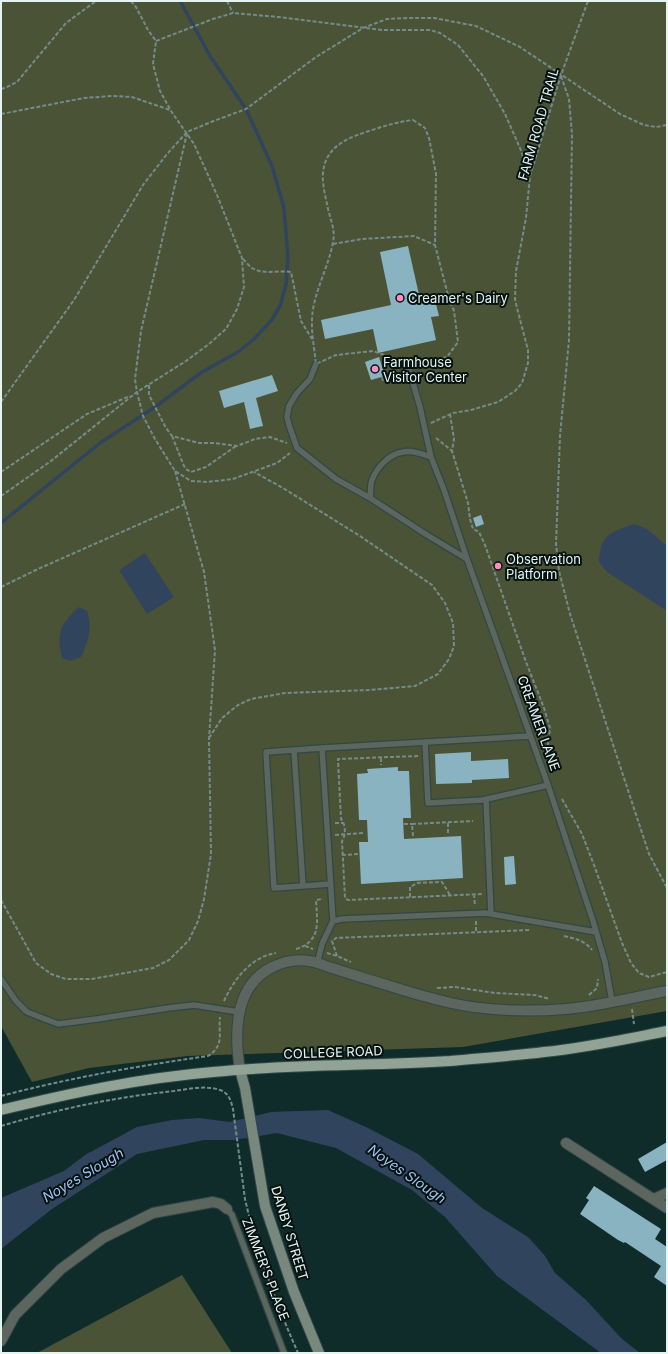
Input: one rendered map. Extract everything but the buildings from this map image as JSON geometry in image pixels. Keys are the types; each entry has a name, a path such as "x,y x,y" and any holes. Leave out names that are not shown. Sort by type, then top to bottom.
{"main road":[{"name":"COLLEGE ROAD","path":"1,1110 58,1096 186,1074 240,1070 448,1061 544,1052 667,1031"}],"street":[{"path":"240,1070 236,1048 241,1001 254,981 276,965 289,961 309,961 452,1004 526,1011 589,1006 667,991"},
{"name":"DANBY STREET","path":"240,1070 245,1088 265,1206 294,1292 319,1353"},
{"path":"566,1143 667,1208"},
{"path":"654,1199 667,1193"},
{"name":"ZIMMER'S PLACE","path":"1,1341 15,1315 61,1269 103,1238 153,1213 213,1202 221,1204 227,1210"}],"lane":[{"path":"316,364 310,380 297,393 289,406 287,417 297,448 336,479 370,498 426,535 467,559"},
{"name":"CREAMER LANE","path":"409,369 431,457 548,785 605,962 612,1001"},
{"path":"370,498 372,480 379,468 390,457 404,452 420,453 431,457"},
{"path":"330,884 274,888 266,752 530,736"},
{"path":"425,742 428,803 486,799 548,785"},
{"path":"317,964 322,944 333,921 322,748"},
{"path":"294,750 303,886"},
{"path":"486,799 491,914"},
{"path":"333,921 342,919 485,913 596,932"},
{"path":"1,979 16,1001 27,1012 58,1024 194,1005 240,1012"},
{"name":"ZIMMER'S PLACE","path":"227,1210 232,1215 284,1353"}],"path":[{"path":"1,89 17,82 66,23 96,1"},
{"path":"1,496 51,461 134,394 186,361 209,344 226,329 237,309 244,287 242,258 214,188 194,144 171,111 160,91 153,64 156,41 131,1"},
{"path":"227,1 233,13"},
{"name":"FARM ROAD TRAIL","path":"424,428 434,421 450,414 471,410 498,402 515,391 522,383 526,372 528,350 515,299 516,271 526,218 530,176 561,75 588,1"},
{"path":"156,41 233,13 382,30 430,30 440,33 458,45 483,76 505,114 530,176"},
{"path":"1,402 74,300 143,185 167,154 187,132 246,109 316,57 363,28 387,19 408,18 434,18 476,26 520,47 620,114 644,125 667,125"},
{"path":"561,75 569,98 572,134 568,340 560,436 556,544 559,571 570,614 649,854 667,888"},
{"path":"1,114 84,98 112,96 132,97 171,111"},
{"path":"382,377 383,381 409,369 447,357 458,342 454,311 449,299 435,245 436,174 429,138 425,128 413,120 394,123 347,139 334,148 330,154 323,174 327,204 334,233 333,244 319,282 312,310 316,364 336,355 373,351 401,361 409,369"},
{"path":"1,900 36,963 51,974 66,979 92,979 153,968 169,960 190,940 198,921 204,899 210,854 209,739 215,650 204,572 185,504 175,471 143,416 135,379 141,331 187,132"},
{"path":"333,244 362,239 414,236 435,245"},
{"path":"242,258 252,268 266,272 291,272 300,321 313,339"},
{"path":"148,385 149,395 166,428 172,436 184,466 191,472 206,467 237,446 255,439 270,437 297,448"},
{"path":"1,472 87,414 134,394"},
{"path":"450,414 454,439 452,451 468,503 473,529 479,532 482,539 550,728 547,752 548,759"},
{"path":"424,428 452,451"},
{"path":"172,436 199,443 237,446"},
{"path":"175,471 191,480 207,482 233,479 277,463 297,448"},
{"path":"209,739 222,718 238,705 251,699 285,693 370,690 415,686 438,674 449,659 454,646 453,624 445,603 432,585 360,536 283,488 254,472"},
{"path":"1,587 185,504"},
{"path":"426,756 338,759 341,819 344,823 342,855 345,898 348,900 490,894"},
{"path":"381,758 381,765"},
{"path":"562,798 582,834 622,943 631,963 639,973 649,977 667,972"},
{"path":"404,824 473,821"},
{"path":"448,823 448,835"},
{"path":"412,824 413,836"},
{"path":"328,836 363,833"},
{"path":"342,855 359,854"},
{"path":"410,897 410,887 417,883 442,882 450,896"},
{"path":"291,950 305,946 309,943 316,932 316,900 331,899"},
{"path":"338,956 332,941 336,938 486,931 535,931"},
{"path":"564,936 580,940 588,945 594,952"},
{"path":"305,946 338,956 355,964"},
{"path":"1,1096 44,1085 108,1072 208,1056 218,1047 220,1038 220,1010 229,990 244,970 256,962 279,952"},
{"path":"585,996 597,988 598,976"},
{"path":"432,988 455,987 495,993 535,995 555,1000"},
{"path":"630,998 634,1024"},
{"path":"1,1126 85,1104 149,1094 205,1088 220,1090 225,1093 231,1099 245,1199 251,1221 264,1267 281,1316 298,1353"}],"green space":[{"path":"1,1 667,1 667,1011 463,1047 187,1056 89,1068 32,1082 1,1026"},
{"path":"182,1275 232,1353 37,1353"}],"water":[{"path":"634,524 647,529 667,546 667,611 607,572 599,562 604,540 613,532"},
{"path":"145,553 174,597 147,614 119,570"},
{"path":"79,607 87,611 90,629 86,646 81,657 70,661 62,658 59,642 60,635 67,619"},
{"name":"Noyes Slough","path":"328,1110 368,1128 418,1154 482,1208 528,1237 545,1256 555,1273 586,1300 622,1339 640,1353 601,1353 497,1276 445,1217 412,1190 336,1148 277,1133 234,1140 204,1140 137,1154 52,1209 1,1249 1,1198 64,1171 85,1155 137,1127 172,1120 199,1118 230,1122 271,1112"}],"waterway":[{"path":"1,523 100,443 155,407 202,372 238,352 253,340 271,321 280,306 286,284 288,258 284,208 272,166 246,109 210,56 180,1"}],"place":[{"name":"Creamer's Dairy","path":"400,298"},
{"name":"Farmhouse Visitor Center","path":"375,369"},
{"name":"Observation Platform","path":"498,566"}]}
